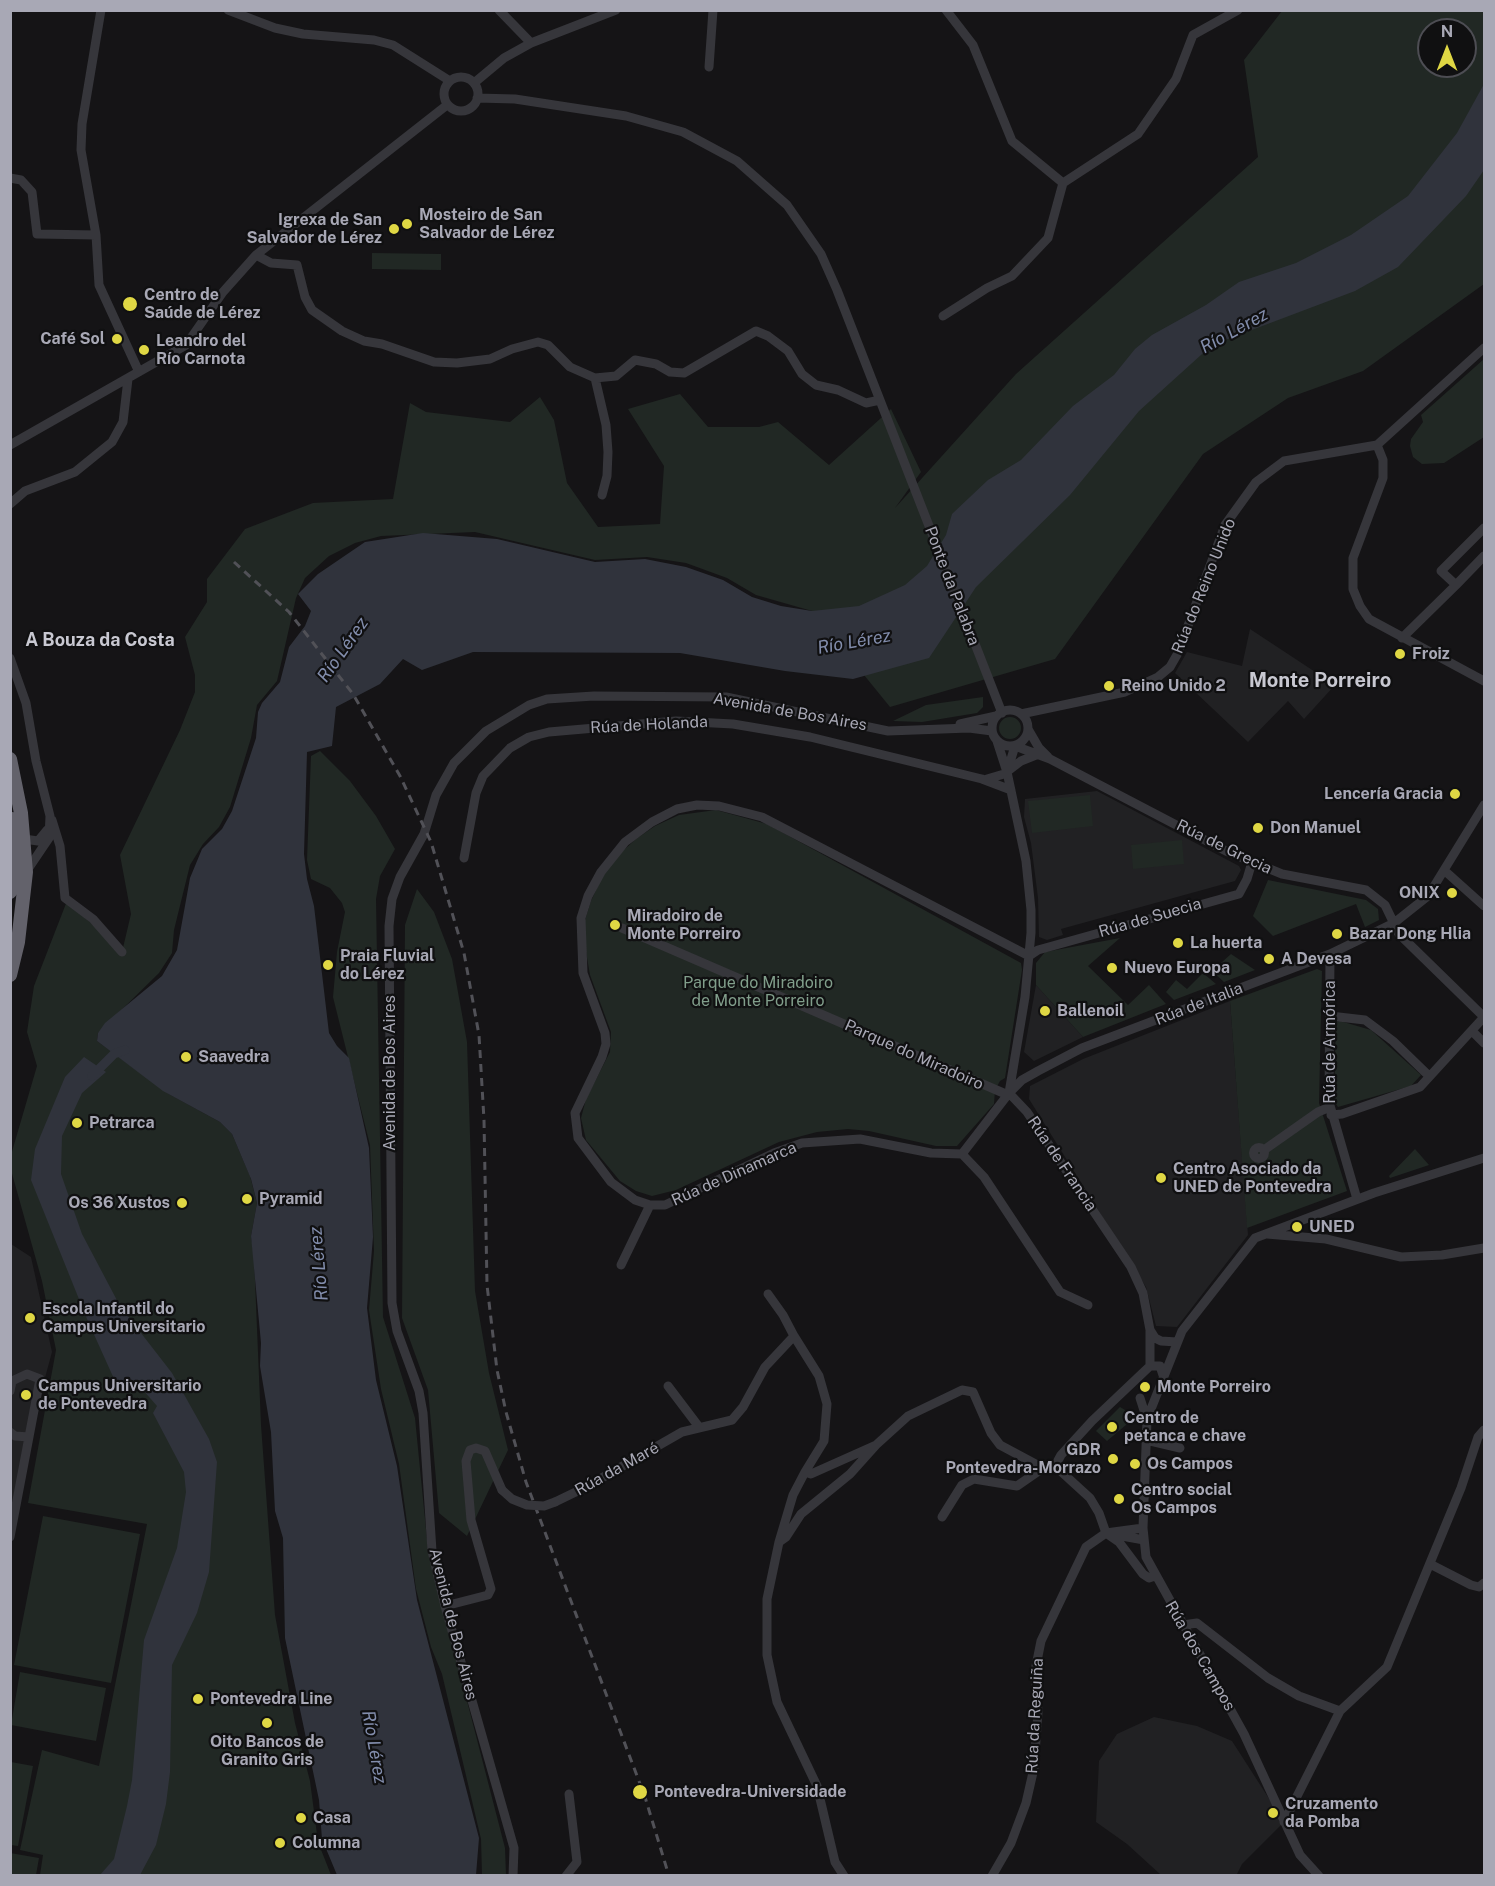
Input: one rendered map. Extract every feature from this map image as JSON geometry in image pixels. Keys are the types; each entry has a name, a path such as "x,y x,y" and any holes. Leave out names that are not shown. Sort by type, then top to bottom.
{"highway":[{"path":"10,759 24,839 26,872 18,942 10,975"},
{"path":"10,806 14,840 10,892"}],"street":[{"path":"101,10 81,136 83,163 96,235 99,285 140,372"},
{"path":"228,10 275,28 303,34 374,40 393,45 450,81"},
{"path":"499,10 531,43"},
{"path":"474,83 504,58 531,43 616,10"},
{"path":"709,68 713,10"},
{"path":"946,10 973,45 1012,141 1063,183"},
{"path":"943,316 987,288 1012,276 1047,238 1063,183 1138,134 1176,79 1193,35 1238,10"},
{"path":"460,77 474,83 477,98 466,111 455,111 447,105 444,89 450,81 460,77"},
{"name":"Ponte da Palabra","path":"477,98 515,99 655,123 684,132 737,160 787,205 821,254 993,690 999,715"},
{"path":"10,445 186,345 223,292 256,255 447,105"},
{"path":"10,178 21,180 32,192 37,234 96,235"},
{"path":"256,255 271,263 297,265 305,297 312,310 342,331 364,341 382,344 444,364 490,359 512,349 538,342 548,345 570,367 595,378 616,376 635,360 656,364 670,372 684,373 756,332 768,336 788,351 802,374 816,385 838,390 866,403 880,400"},
{"path":"1485,348 1377,445 1383,460 1383,478 1353,558 1353,589 1360,606 1369,619 1485,681"},
{"path":"595,378 606,424 608,452 607,476 602,495"},
{"path":"10,504 25,492 75,472 112,442 123,422 128,379"},
{"name":"Rúa do Reino Unido","path":"1021,714 1125,692 1158,677 1170,666 1178,653 1225,525 1256,482 1284,461 1377,445"},
{"path":"1456,585 1441,571 1485,528"},
{"path":"1402,638 1485,556"},
{"path":"10,658 26,703 50,820 50,838 26,872"},
{"name":"Avenida de Bos Aires","path":"513,1875 514,1848 445,1606 432,1551 423,1413 419,1391 397,1330 392,1303 389,926 392,899 400,877 424,834 443,779 468,746 486,731 529,705 547,699 594,696 726,697 804,711 888,731 969,728 992,731"},
{"path":"1007,772 1015,746 1024,739 1028,729 1021,714 1011,711 999,715 992,731 1007,772 1030,887 1029,956 1008,1094 962,1154 984,1177 1060,1292 1088,1305"},
{"name":"Avenida de Bos Aires","path":"922,730 999,715"},
{"name":"Rúa de Holanda","path":"464,858 476,793 483,776 510,748 529,737 549,732 676,722 714,722 810,737 981,779 1011,790"},
{"name":"Rúa de Grecia","path":"1028,729 1039,748 1050,759"},
{"path":"997,741 1005,746 1015,746"},
{"name":"Rúa de Grecia","path":"1015,746 1050,759 1226,851 1252,862 1282,874 1366,890 1385,904 1399,934 1484,1017"},
{"name":"Rúa de Holanda","path":"981,779 993,779 1036,755"},
{"path":"981,779 992,775 1003,760"},
{"name":"Rúa de Dinamarca","path":"962,1154 932,1153 860,1139 802,1143 774,1152 665,1204 650,1204 635,1200 611,1182 584,1149 574,1124 579,1099 602,1057 606,1044 605,1033 583,973 579,937 581,918 588,896 601,872 625,842 652,822 677,809 697,805 730,808 762,817 1029,956"},
{"name":"Rúa de Italia","path":"1008,1094 1022,1080 1082,1048 1330,954 1394,923 1428,896 1485,805"},
{"path":"24,839 38,841 50,820"},
{"path":"50,820 55,825 60,846 64,898 93,919 122,952"},
{"name":"Rúa de Suecia","path":"1029,956 1038,950 1239,894 1252,862"},
{"path":"1445,871 1485,906"},
{"name":"Parque do Miradoiro","path":"622,928 1008,1094"},
{"name":"Rúa de Armórica","path":"1330,954 1330,1111 1357,1199"},
{"path":"1330,1016 1365,1020 1393,1041 1430,1076"},
{"path":"1264,1150 1318,1112 1330,1111 1342,1114 1409,1093 1420,1087 1484,1017"},
{"path":"1472,1031 1485,1043"},
{"name":"Rúa de Francia","path":"1008,1094 1033,1121 1131,1267 1143,1293 1150,1329 1150,1366"},
{"path":"1134,1381 1135,1392 1140,1398 1147,1398 1155,1394 1186,1325 1255,1238 1357,1199 1485,1158"},
{"path":"621,1265 650,1204"},
{"path":"1264,1234 1326,1239 1401,1257 1443,1255 1485,1248"},
{"path":"768,1294 819,1376 827,1404 824,1441 794,1495 778,1542 767,1599 768,1665 782,1717 817,1786 835,1862 844,1875"},
{"path":"1150,1329 1158,1340 1178,1342"},
{"name":"Rúa da Maré","path":"445,1606 488,1595 492,1589 471,1520 466,1461 470,1450 476,1448 485,1451 502,1490 512,1499 527,1505 544,1506 586,1487 675,1435 699,1427 720,1425 735,1417 765,1367 794,1336"},
{"path":"1055,1466 1061,1455 1084,1429 1150,1366 1160,1366 1163,1375"},
{"path":"10,1391 12,1381 27,1374 40,1379 10,1537"},
{"path":"668,1386 699,1427"},
{"path":"778,1542 786,1537 801,1514 850,1474 876,1445 908,1416 937,1400 968,1390 974,1395 996,1441 1009,1451 1043,1468"},
{"name":"Rúa dos Campos","path":"1155,1394 1147,1420 1143,1528 1146,1557 1244,1734 1300,1855 1319,1875"},
{"name":"Rúa dos Campos","path":"1140,1398 1147,1420"},
{"path":"1284,1822 1340,1710 1387,1667 1461,1488 1478,1437 1485,1430"},
{"path":"10,1432 15,1436 29,1437"},
{"path":"1146,1440 1180,1448"},
{"path":"805,1472 810,1474 876,1445"},
{"path":"942,1517 962,1485 974,1479 1017,1486 1043,1468 1055,1466"},
{"path":"1055,1466 1090,1498 1100,1513 1106,1533 1119,1542 1143,1574 1149,1578 1155,1576"},
{"path":"1106,1533 1143,1528"},
{"path":"1106,1533 1144,1540"},
{"name":"Rúa da Reguiña","path":"992,1875 1011,1842 1026,1803 1034,1768 1038,1713 1035,1671 1037,1653 1086,1547 1106,1533"},
{"path":"1430,1564 1471,1585 1479,1587 1485,1583"},
{"path":"1183,1625 1197,1623 1268,1678 1299,1696 1340,1710"},
{"path":"566,1875 577,1862 568,1794"}],"shaded area":[{"path":"1250,629 1335,685 1304,719 1288,701 1248,742 1175,673 1187,652 1242,666"},
{"path":"1097,791 1239,866 1241,870 1235,881 1061,929 1063,935 1047,940 1039,937 1038,898 1031,843 1024,817 1025,799"},
{"name":"Ballenoil","path":"1036,985 1083,1037 1034,1061 1024,1052"},
{"name":"Centro Asociado da UNED de Pontevedra","path":"1230,1001 1248,1235 1177,1327 1156,1326 1146,1287 1029,1099 1030,1086 1083,1059"},
{"name":"Campus Universitario de Pontevedra","path":"11,1244 31,1257 52,1352 29,1437 11,1525"},
{"path":"1154,1717 1197,1726 1232,1741 1284,1822 1242,1864 1236,1876 1161,1875 1127,1844 1096,1822 1099,1761 1117,1734"}],"green space":[{"path":"1282,11 1484,11 1484,284 1363,371 1288,398 1203,454 1055,659 890,707 812,611 756,595 727,578 686,563 647,557 595,560 475,532 381,536 355,543 329,556 305,578 296,598 277,681 257,705 251,738 230,807 219,827 203,844 190,865 174,930 172,953 159,973 98,1033 97,1041 169,1094 220,1122 232,1134 250,1176 257,1203 251,1236 254,1256 261,1425 275,1615 295,1723 310,1781 318,1842 331,1875 40,1875 43,1855 20,1850 42,1750 99,1766 147,1524 28,1503 56,1350 42,1281 11,1170 11,1155 37,1066 27,1032 34,986 67,901 122,952 131,914 120,855 180,730 195,692 195,675 185,637 207,602 207,579 245,529 313,503 393,499 410,403 426,412 510,422 540,397 554,420 567,483 598,527 660,524 664,466 628,409 680,394 708,427 759,427 778,422 829,465 891,409 921,472 895,508 1016,374 1258,157 1244,60"},
{"path":"372,253 441,254 441,270 372,269"},
{"path":"1484,359 1484,437 1444,463 1422,464 1413,457 1410,446 1411,439 1423,422 1421,415"},
{"path":"983,697 983,707 977,713 922,722 893,721 926,705"},
{"path":"1010,717 1018,720 1021,728 1018,736 1010,739 1002,736 999,728 1002,720"},
{"path":"320,751 350,781 376,816 395,849 380,876 376,899 383,1317 415,1418 428,1550 505,1848 506,1875 482,1875 481,1839 442,1674 431,1647 416,1589 399,1464 381,1389 369,1310 374,1251 370,1145 333,997 337,952 345,912 342,903 330,888 311,879 307,860 311,756"},
{"path":"1090,795 1093,826 1032,833 1028,801"},
{"name":"Parque do Miradoiro de Monte Porreiro","path":"716,810 767,824 1021,963 1022,970 1005,1078 1000,1081 995,1090 994,1104 957,1146 936,1146 869,1131 848,1129 817,1132 779,1142 676,1190 652,1196 636,1191 620,1181 586,1140 581,1118 586,1099 610,1052 611,1032 590,975 585,946 585,920 591,901 602,877 616,857 636,839 655,826 679,815"},
{"path":"1182,840 1184,864 1133,869 1131,845"},
{"path":"1268,880 1366,900 1378,909 1379,920 1365,927 1356,904 1273,936 1253,916"},
{"path":"417,889 434,912 452,959 467,1042 475,1291 489,1373 508,1450 467,1536 439,1513 428,1390 402,1318 405,925"},
{"path":"1120,938 1088,966 1128,1005 1149,985 1166,1004 1083,1037 1036,985 1036,963 1045,952"},
{"path":"1231,954 1255,970 1224,982 1212,971"},
{"path":"1317,969 1322,971 1319,1103 1347,1191 1247,1228 1230,1001"},
{"path":"1203,973 1216,984 1174,1000 1166,992 1176,980 1187,989"},
{"path":"1340,1021 1371,1030 1421,1075 1411,1086 1338,1107 1334,1101 1336,1022"},
{"path":"1415,1149 1429,1165 1390,1178 1389,1176"},
{"name":"Centro de petanca e chave","path":"1120,1407 1130,1413 1133,1419 1107,1441 1096,1431"},
{"path":"43,1516 140,1534 111,1683 14,1665"},
{"path":"20,1672 106,1688 96,1741 11,1725"},
{"path":"11,1762 33,1766 18,1846 11,1845"},
{"path":"10,1853 39,1858 36,1875 11,1875"}],"water":[{"name":"Río Lérez","path":"1484,84 1484,170 1466,196 1398,267 1355,291 1212,345 1139,411 1070,495 976,587 929,658 853,679 785,671 680,653 473,652 422,670 403,659 380,684 336,707 332,746 307,752 304,854 314,906 329,1033 337,1046 349,1058 369,1148 373,1237 367,1308 376,1380 397,1466 417,1600 479,1838 476,1875 337,1875 322,1839 319,1800 285,1638 283,1538 275,1511 271,1432 260,1366 261,1343 251,1236 257,1203 251,1179 232,1134 220,1122 163,1091 97,1041 98,1033 105,1023 162,976 177,950 190,878 202,849 222,829 232,811 256,738 258,712 262,703 280,682 289,647 305,626 311,611 298,594 318,574 365,542 423,533 497,539 595,562 645,559 686,567 723,580 752,597 781,606 812,611 859,606 905,585 927,566 946,535 952,514 988,480 1021,460 1073,406 1114,375 1135,349 1152,335 1206,305 1239,282 1296,263 1351,235 1408,196 1457,133"},
{"path":"84,1057 106,1072 82,1093 62,1136 61,1174 82,1234 120,1306 172,1373 209,1439 217,1462 209,1572 197,1613 172,1665 170,1772 166,1804 156,1845 140,1875 100,1875 114,1859 127,1806 132,1780 144,1640 177,1548 186,1492 184,1472 153,1413 157,1406 143,1390 115,1381 87,1319 31,1180 35,1149 65,1077"}],"waterway":[{"path":"92,1076 114,1054 125,1050"}],"railway":[{"path":"234,562 289,612 353,694 400,776 431,842 464,953 479,1035 484,1120 487,1285 497,1370 506,1412 526,1482 645,1797 669,1876"}],"place":[{"name":"Mosteiro de San Salvador de Lérez","path":"407,224"},
{"name":"Igrexa de San Salvador de Lérez","path":"394,229"},
{"name":"Centro de Saúde de Lérez","path":"130,304"},
{"name":"Café Sol","path":"117,339"},
{"name":"Leandro del Río Carnota","path":"144,350"},
{"name":"Froiz","path":"1400,654"},
{"name":"Reino Unido 2","path":"1109,686"},
{"name":"Lencería Gracia","path":"1455,794"},
{"name":"Don Manuel","path":"1258,828"},
{"name":"ONIX","path":"1452,893"},
{"name":"Miradoiro de Monte Porreiro","path":"615,925"},
{"name":"Bazar Dong Hlia","path":"1337,934"},
{"name":"La huerta","path":"1178,943"},
{"name":"A Devesa","path":"1269,959"},
{"name":"Praia Fluvial do Lérez","path":"328,965"},
{"name":"Nuevo Europa","path":"1112,968"},
{"name":"Ballenoil","path":"1045,1011"},
{"name":"Saavedra","path":"186,1057"},
{"name":"Petrarca","path":"77,1123"},
{"name":"Centro Asociado da UNED de Pontevedra","path":"1161,1178"},
{"name":"Pyramid","path":"247,1199"},
{"name":"Os 36 Xustos","path":"182,1203"},
{"name":"UNED","path":"1297,1227"},
{"name":"Escola Infantil do Campus Universitario","path":"30,1318"},
{"name":"Monte Porreiro","path":"1145,1387"},
{"name":"Campus Universitario de Pontevedra","path":"26,1395"},
{"name":"Centro de petanca e chave","path":"1112,1427"},
{"name":"GDR Pontevedra-Morrazo","path":"1113,1459"},
{"name":"Os Campos","path":"1135,1464"},
{"name":"Centro social Os Campos","path":"1119,1499"},
{"name":"Pontevedra Line","path":"198,1699"},
{"name":"Oito Bancos de Granito Gris","path":"267,1723"},
{"name":"Pontevedra-Universidade","path":"640,1792"},
{"name":"Cruzamento da Pomba","path":"1273,1813"},
{"name":"Casa","path":"301,1818"},
{"name":"Columna","path":"280,1843"}],"district":[{"name":"A Bouza da Costa","path":"100,640"},
{"name":"Monte Porreiro","path":"1320,681"}]}
